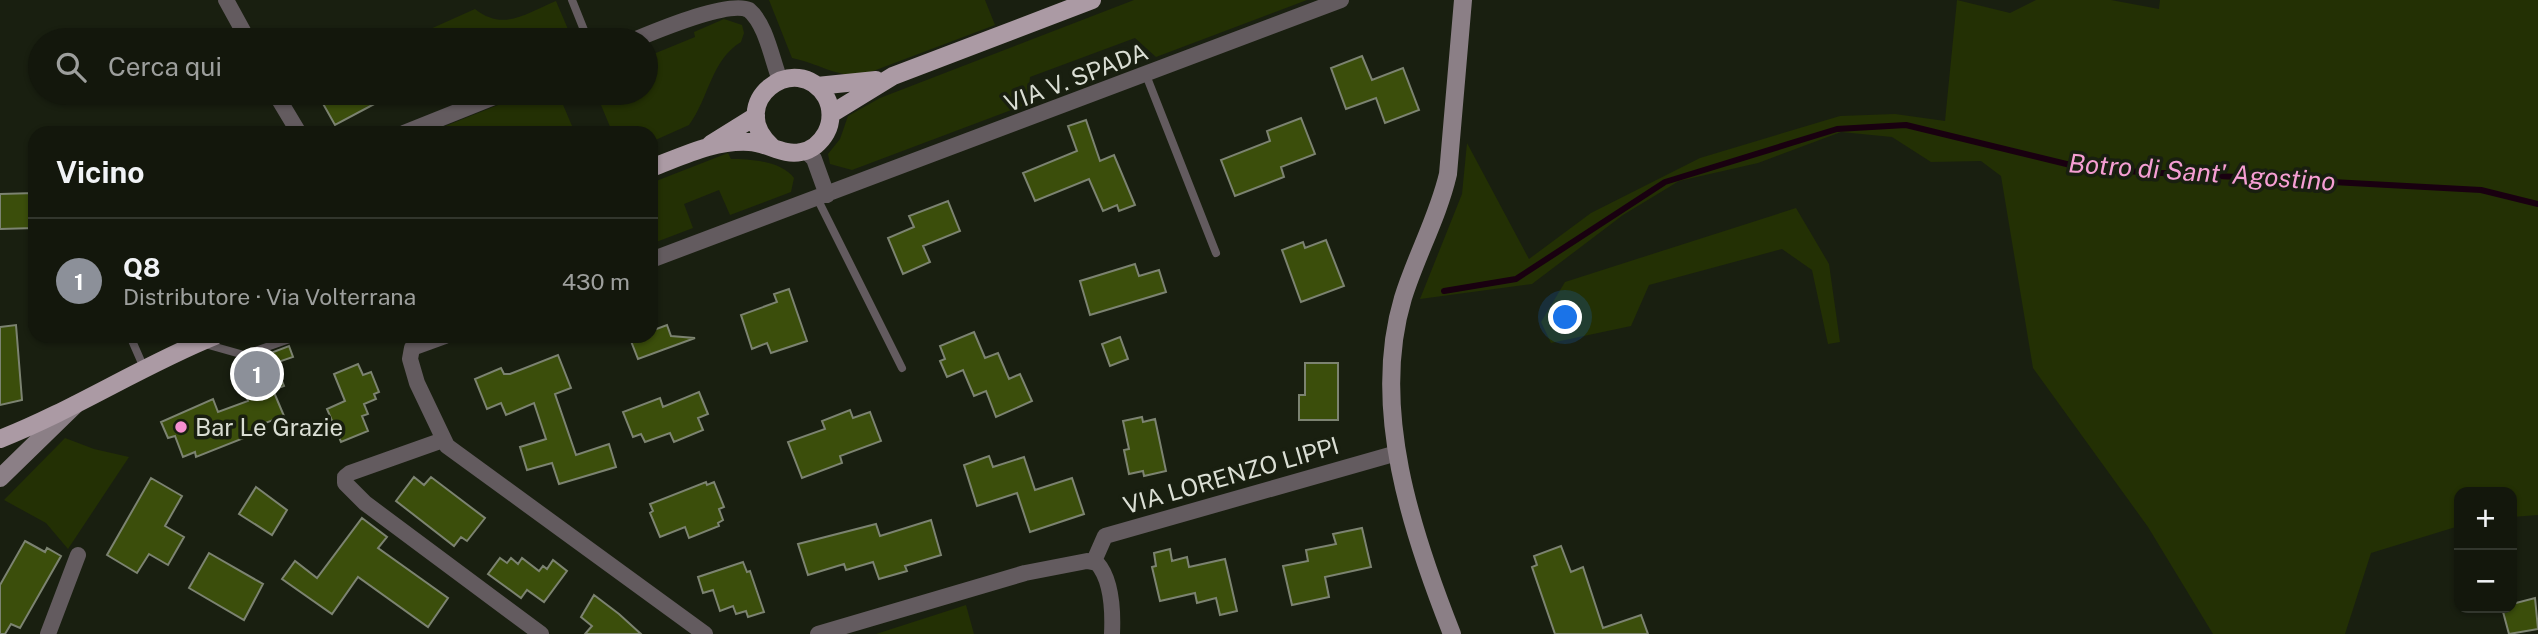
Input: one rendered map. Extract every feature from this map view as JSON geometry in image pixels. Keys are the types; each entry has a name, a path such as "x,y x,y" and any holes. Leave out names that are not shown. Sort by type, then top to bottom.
{"main road":[{"path":"772,147 760,134 756,117 762,95 780,80 799,78 817,86 859,84 893,76 1092,0"},
{"path":"831,114 893,76"},
{"path":"706,147 746,142 789,153 806,151 824,137 831,114 829,104 817,86"},
{"path":"658,165 706,147 756,117"},
{"path":"0,439 198,343"}],"street":[{"path":"226,0 241,28"},
{"name":"VIA V. SPADA","path":"658,257 1341,0"},
{"path":"1452,634 1413,530 1397,453 1392,378 1395,338 1402,300 1441,201 1448,174 1463,0"},
{"path":"658,31 716,8 739,5 749,10 757,21 780,80"},
{"path":"282,105 295,126"},
{"path":"422,126 474,105"},
{"path":"806,151 814,159 822,197"},
{"path":"426,343 412,348 411,366 443,440 462,459 705,634"},
{"path":"0,478 76,404"},
{"path":"443,440 350,473 345,477 345,483 365,503 541,634"},
{"name":"VIA LORENZO LIPPI","path":"1094,561 1105,536 1397,453"},
{"path":"48,634 78,555"},
{"path":"818,634 1025,573 1066,563 1094,561 1102,571 1108,588 1112,634"}],"lane":[{"path":"572,0 583,28"},
{"path":"1146,75 1216,253"},
{"path":"822,197 902,368"},
{"path":"133,343 144,368"},
{"path":"216,343 244,355 278,343"}],"green space":[{"path":"769,0 985,0 995,25 860,76 850,75 792,58"},
{"path":"1134,0 1307,0 1156,57 1135,38 1030,77 1027,104 852,170 830,164 828,154 840,139 848,116 880,98"},
{"path":"1957,0 2010,13 2036,0 2111,0 2159,9 2160,0 2538,0 2538,515 2517,517 2517,487 2454,487 2454,528 2371,553 2345,634 2213,634 2148,527 2033,368 2001,176 1981,161 1931,162 1892,137 1841,132 1758,163 1679,181 1623,215 1532,284 1420,299 1462,194 1467,143 1529,259 1591,213 1700,158 1840,116 1895,114 1945,121"},
{"path":"556,1 567,28 432,28 475,9 496,19 505,20 525,15"},
{"path":"724,19 742,25 744,33 741,42 723,59 717,69 689,125 658,139 658,126 610,126 601,105 658,105 658,52 695,37 694,32"},
{"path":"498,105 563,105 572,126 446,126"},
{"path":"728,153 731,159 756,161 782,168 794,178 791,192 730,215 719,190 684,204 693,228 658,241 658,180"},
{"path":"1796,208 1829,264 1840,342 1828,344 1812,270 1782,249 1649,285 1631,326 1551,343 1541,322 1565,282"},
{"path":"65,438 94,449 129,457 68,549 46,523 4,500"},
{"path":"966,605 974,634 876,634"}],"building":[{"path":"1362,56 1372,80 1403,68 1419,110 1385,123 1376,98 1346,109 1331,68"},
{"path":"324,105 372,105 335,125"},
{"path":"1301,118 1315,154 1281,167 1284,177 1235,196 1221,160 1270,141 1267,131"},
{"path":"1086,120 1100,161 1114,155 1135,205 1119,211 1117,205 1103,211 1089,179 1035,201 1023,173 1077,151 1068,126"},
{"path":"28,193 28,228 0,229 0,194"},
{"path":"948,201 960,231 923,246 930,262 903,274 888,238 914,227 909,216"},
{"path":"1326,240 1344,286 1301,302 1282,250 1303,242 1305,248"},
{"path":"1135,264 1139,276 1159,270 1166,292 1090,315 1080,281"},
{"path":"789,289 807,341 771,353 767,343 752,349 741,315 777,302 774,294"},
{"path":"16,325 22,400 0,405 0,327"},
{"path":"667,325 671,336 695,338 638,359 632,343 658,343 658,328"},
{"path":"974,332 985,358 998,353 1009,379 1020,374 1032,401 996,417 986,391 974,396 963,370 947,377 940,361 945,359 940,346"},
{"path":"1120,337 1128,359 1110,366 1102,344"},
{"path":"289,346 293,357 275,363 284,386 273,390 284,416 252,428 254,434 196,457 195,452 183,457 175,436 168,438 161,422 213,399 218,412 248,401 238,374 271,361 268,354"},
{"path":"558,355 571,388 555,394 576,455 609,444 616,467 559,484 552,463 527,470 520,447 546,439 534,403 506,415 501,403 487,409 475,379 501,368 504,374 510,374"},
{"path":"1305,363 1338,363 1338,420 1299,420 1299,395 1305,395"},
{"path":"358,364 363,375 371,372 379,392 374,394 376,399 364,404 368,414 362,416 368,431 341,442 327,409 345,401 334,374"},
{"path":"699,392 708,414 698,418 703,430 674,442 670,433 645,442 641,434 633,437 623,412 660,398 663,407"},
{"path":"850,410 853,418 870,412 881,441 840,456 842,463 802,478 788,442 825,429 822,421"},
{"path":"1142,417 1143,422 1155,419 1166,471 1144,476 1143,471 1129,474 1124,450 1129,449 1123,421"},
{"path":"989,456 993,467 1024,457 1035,490 1072,478 1084,514 1030,532 1017,493 977,506 964,465"},
{"path":"414,477 424,485 431,477 485,518 467,541 461,537 454,546 396,501"},
{"path":"151,478 182,496 165,526 184,537 168,565 149,554 137,573 107,555"},
{"path":"706,482 707,485 714,482 724,507 719,509 723,520 718,523 719,526 689,538 685,527 660,537 650,513 653,511 650,504"},
{"path":"256,487 287,510 272,535 239,514"},
{"path":"362,518 387,537 378,548 448,598 428,627 358,577 332,614 282,579 295,561 317,578"},
{"path":"931,520 941,555 905,566 907,571 879,579 873,562 846,570 844,564 808,575 798,544 876,524 880,536"},
{"path":"1362,528 1371,567 1325,577 1329,597 1292,605 1283,566 1308,561 1306,550 1336,544 1333,534"},
{"path":"25,541 45,552 47,548 61,556 20,628 11,624 5,634 0,634 0,585"},
{"path":"1561,546 1571,572 1583,567 1603,628 1641,615 1648,634 1555,634 1532,567 1537,565 1534,556"},
{"path":"1170,549 1172,561 1187,557 1189,567 1225,559 1237,611 1220,615 1216,598 1197,603 1195,593 1160,601 1152,567 1156,566 1154,553"},
{"path":"209,553 263,584 244,620 189,588"},
{"path":"500,558 507,563 511,558 518,564 522,558 539,571 543,566 547,569 553,560 567,571 544,602 527,590 521,598 488,574"},
{"path":"743,562 747,572 750,571 764,612 748,617 746,611 736,614 733,606 720,611 713,590 703,593 698,577"},
{"path":"594,595 641,634 585,634 592,626 581,617"},
{"path":"2535,598 2538,629 2509,634 2503,613 2517,613 2517,603"}],"waterway":[{"name":"Botro di Sant' Agostino","path":"1444,291 1516,279 1665,182 1837,129 1906,125 2087,169 2481,190 2538,204"}],"place":[{"name":"Q8","path":"257,374"},
{"name":"Bar Le Grazie","path":"181,427"}]}
